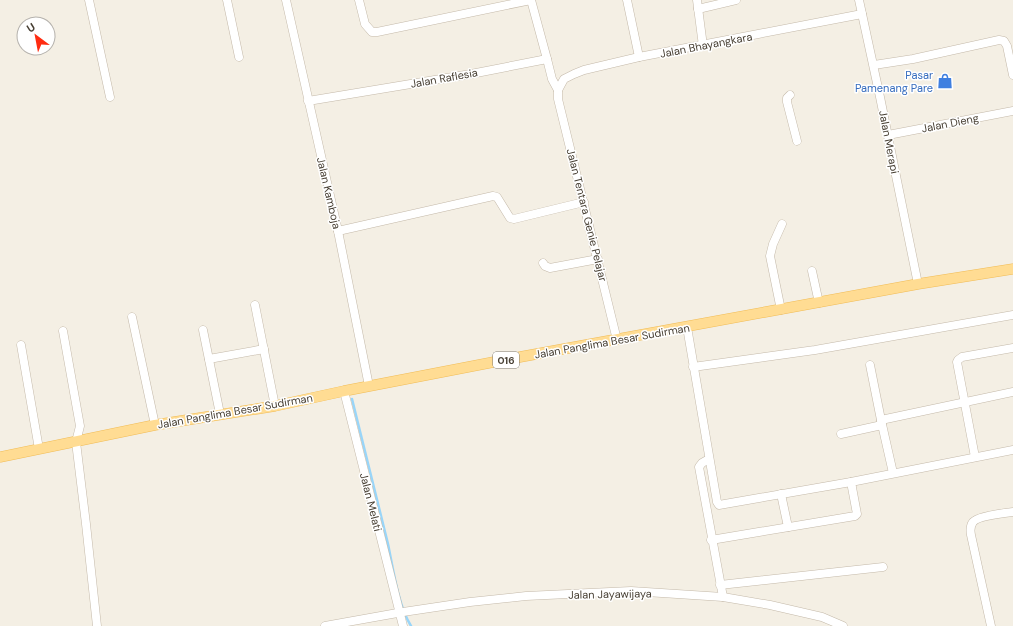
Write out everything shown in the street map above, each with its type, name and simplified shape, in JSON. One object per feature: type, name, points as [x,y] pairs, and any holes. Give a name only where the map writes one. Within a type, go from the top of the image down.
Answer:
[{"type":"main road","name":"Jalan Panglima Besar Sudirman","points":[[0,456],[76,442],[156,424],[275,406],[520,357],[918,284],[1013,269]]},
{"type":"street","points":[[89,0],[110,97]]},
{"type":"street","points":[[227,0],[239,56]]},
{"type":"street","name":"Jalan Kamboja","points":[[286,0],[338,232],[369,386]]},
{"type":"street","points":[[359,0],[365,24],[372,32],[531,0],[552,80],[558,90]]},
{"type":"street","points":[[627,0],[639,58]]},
{"type":"street","points":[[703,46],[697,4],[736,0]]},
{"type":"street","name":"Jalan Merapi","points":[[859,0],[874,65],[918,284]]},
{"type":"street","name":"Jalan Bhayangkara","points":[[558,90],[564,79],[584,70],[862,14]]},
{"type":"street","points":[[874,65],[913,59],[999,40],[1004,41],[1007,46],[1013,74]]},
{"type":"street","name":"Jalan Raflesia","points":[[308,101],[471,74],[547,59]]},
{"type":"street","name":"Jalan Tentara Genie Pelajar","points":[[558,90],[558,99],[617,340]]},
{"type":"street","points":[[790,95],[787,98],[787,102],[797,141]]},
{"type":"street","name":"Jalan Dieng","points":[[888,135],[1013,111]]},
{"type":"street","points":[[338,232],[493,196],[497,197],[510,218],[514,219],[584,202]]},
{"type":"street","points":[[781,310],[770,256],[772,244],[782,224]]},
{"type":"street","points":[[543,263],[545,266],[550,268],[598,259]]},
{"type":"street","points":[[812,271],[819,303]]},
{"type":"street","points":[[255,305],[275,406]]},
{"type":"street","points":[[693,367],[814,350],[1013,315]]},
{"type":"street","points":[[132,317],[156,424]]},
{"type":"street","points":[[687,327],[709,459],[717,502],[720,505],[851,482],[1013,450]]},
{"type":"street","points":[[203,330],[220,414]]},
{"type":"street","points":[[63,331],[80,426],[76,442],[97,626]]},
{"type":"street","points":[[21,345],[39,449]]},
{"type":"street","points":[[975,457],[956,366],[958,360],[962,357],[1013,348]]},
{"type":"street","points":[[209,360],[264,349]]},
{"type":"street","points":[[870,365],[893,473]]},
{"type":"street","name":"Jalan Melati","points":[[344,391],[404,612],[403,626]]},
{"type":"street","points":[[841,434],[882,422],[1013,392]]},
{"type":"street","points":[[80,426],[90,438]]},
{"type":"street","points":[[709,459],[702,462],[699,467],[711,540],[723,597]]},
{"type":"street","points":[[711,540],[855,516],[857,514],[851,482]]},
{"type":"street","points":[[780,494],[788,527]]},
{"type":"street","points":[[991,626],[970,528],[972,523],[977,519],[1013,512]]},
{"type":"street","points":[[720,585],[882,567]]},
{"type":"street","name":"Jalan Jayawijaya","points":[[325,626],[339,625],[404,612],[526,596],[631,591],[723,597],[770,604],[822,617],[843,626]]},
{"type":"waterway","points":[[352,399],[388,544],[399,597],[411,626]]},
{"type":"place","name":"Pasar Pamenang Pare","points":[[945,81]]}]
